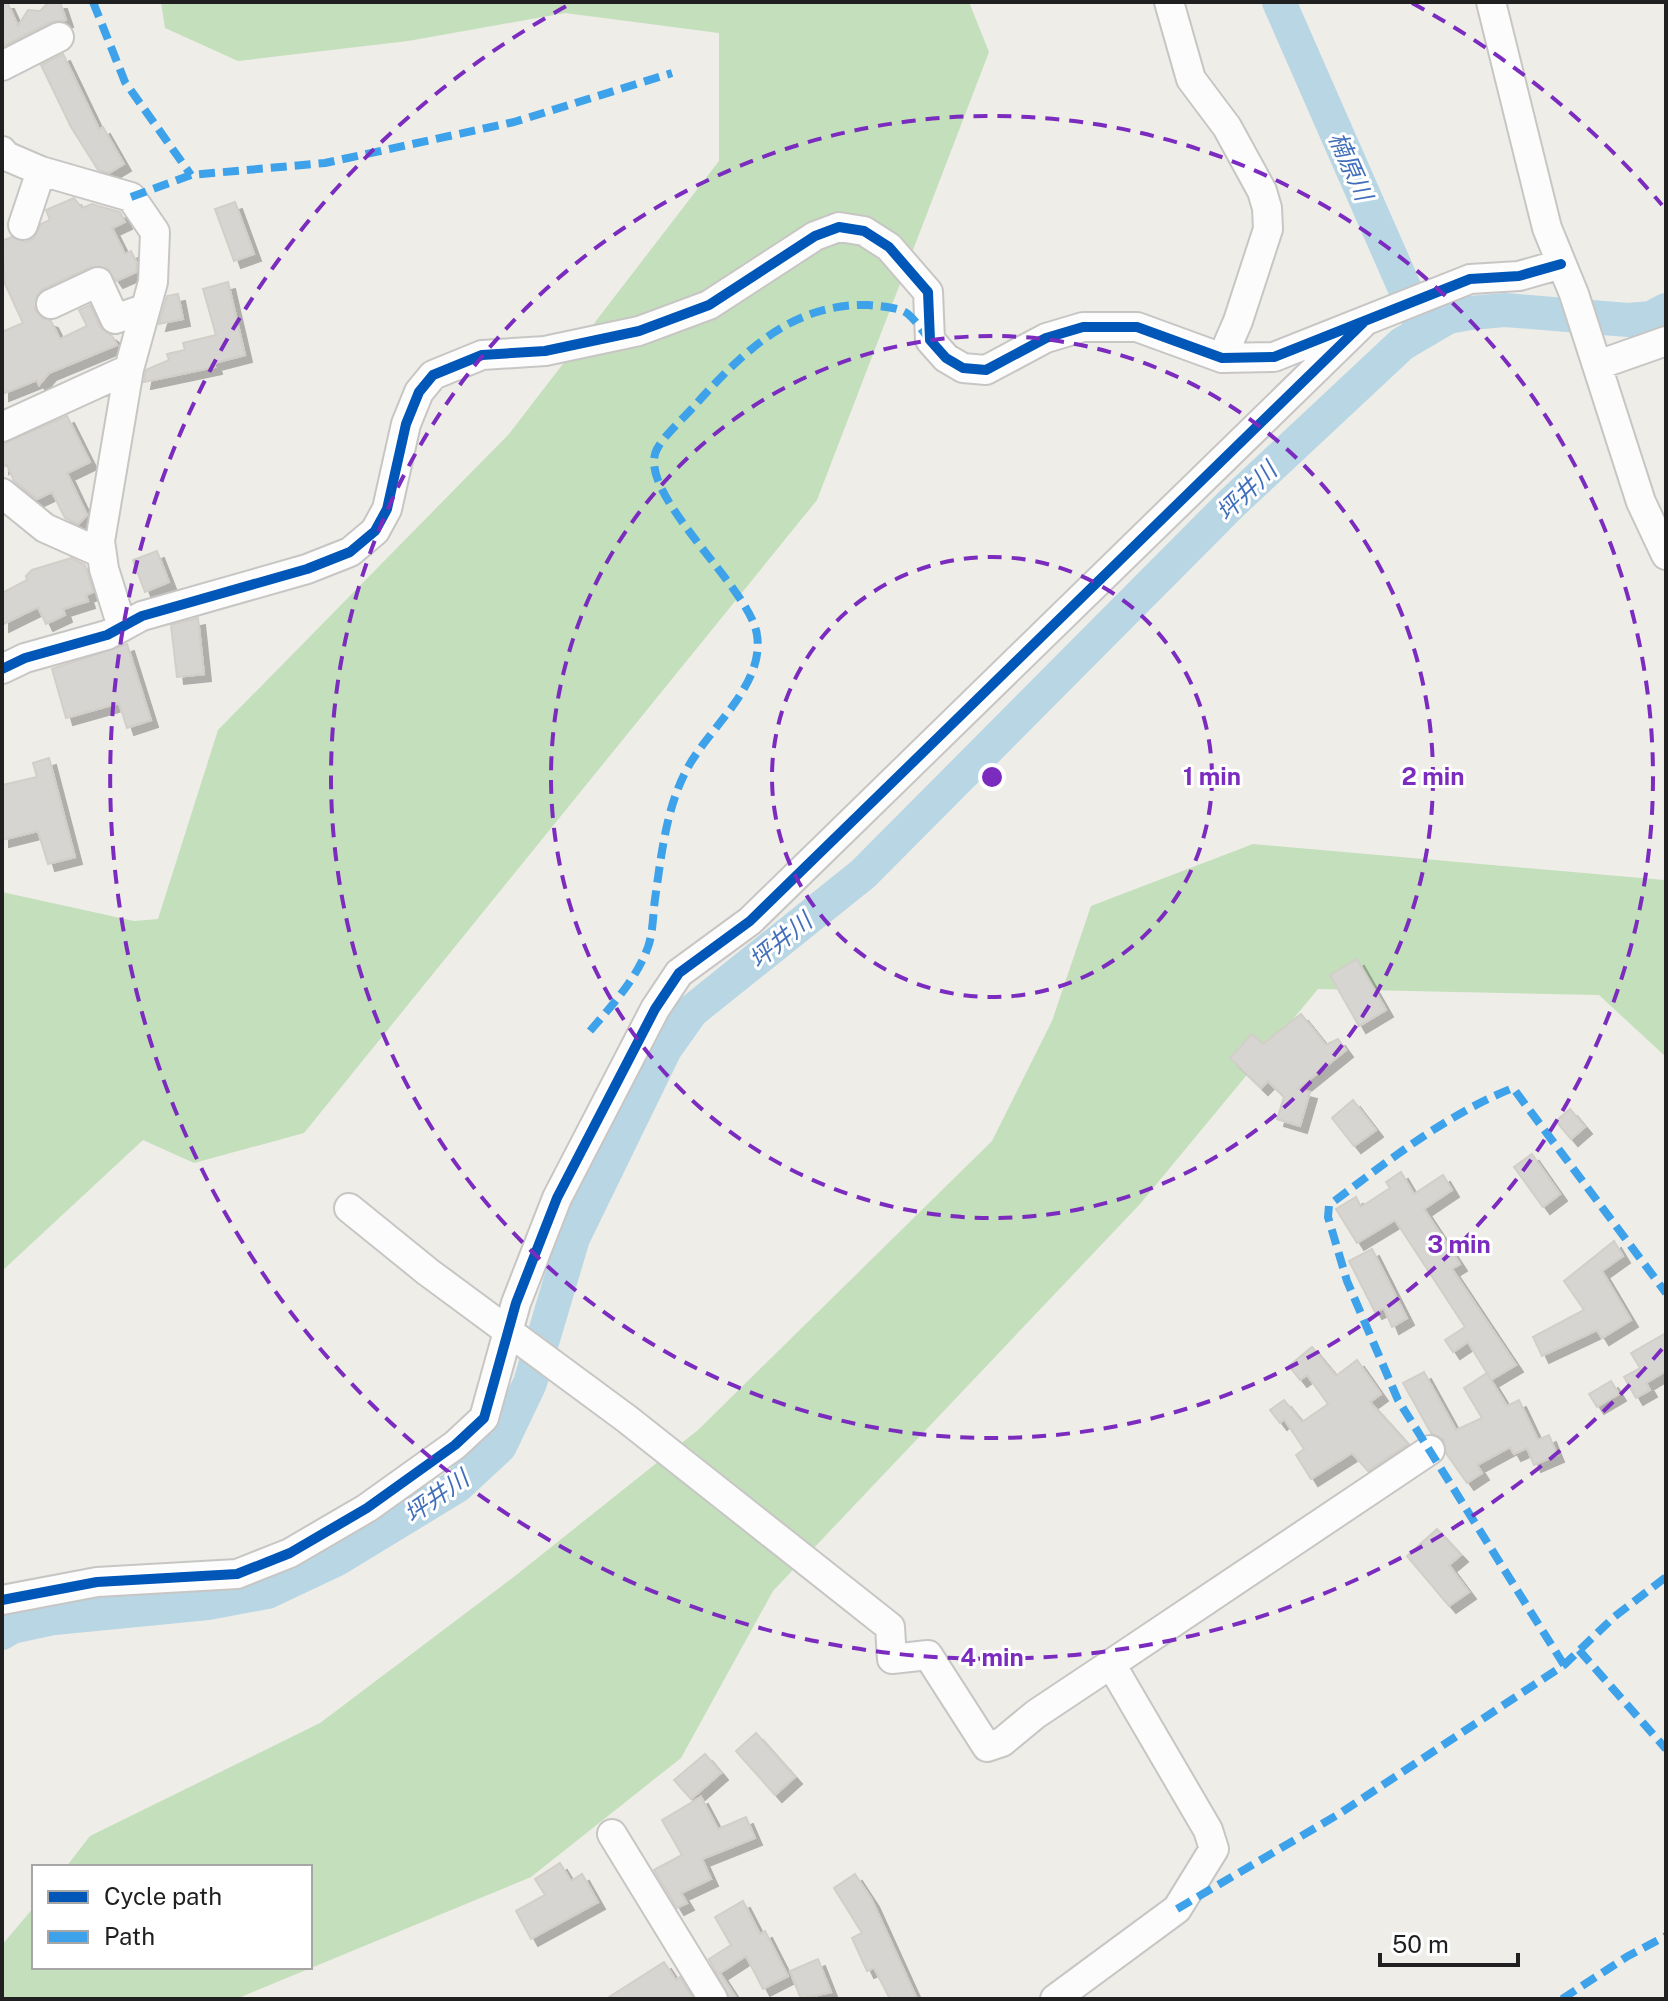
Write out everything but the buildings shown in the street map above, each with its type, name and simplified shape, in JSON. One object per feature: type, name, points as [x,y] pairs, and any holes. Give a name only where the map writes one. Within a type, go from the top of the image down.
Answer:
[{"type":"street","points":[[1169,2],[1191,79],[1227,127],[1262,191],[1269,218],[1243,308],[1222,358]]},
{"type":"street","points":[[1491,2],[1532,175],[1594,353],[1641,502],[1666,555]]},
{"type":"street","points":[[2,66],[59,37]]},
{"type":"street","points":[[3,155],[41,171],[119,191],[139,206],[149,219],[157,243],[153,282],[129,369],[106,491],[101,553],[122,627]]},
{"type":"street","points":[[23,225],[41,171]]},
{"type":"street","points":[[2,669],[25,658],[122,627],[152,613],[307,569],[350,552],[375,531],[387,509],[406,424],[419,392],[433,375],[482,355],[545,351],[639,331],[709,305],[815,236],[839,227],[864,231],[889,247],[928,292],[930,340],[946,358],[963,368],[986,370],[1046,338],[1083,327],[1137,327],[1222,358],[1274,357],[1470,279],[1519,276],[1561,264]]},
{"type":"street","points":[[51,304],[98,282],[115,319],[144,309]]},
{"type":"street","points":[[2,1600],[97,1582],[237,1574],[290,1553],[367,1508],[455,1445],[484,1418],[516,1337],[516,1303],[557,1198],[655,1009],[679,973],[750,921],[1375,318]]},
{"type":"street","points":[[1594,353],[1666,341]]},
{"type":"street","points":[[2,427],[129,369]]},
{"type":"street","points":[[2,493],[45,528],[101,553]]},
{"type":"street","points":[[349,1208],[890,1627],[892,1659],[928,1655],[987,1747],[1002,1742],[1036,1714],[1430,1450]]},
{"type":"street","points":[[1055,1999],[1177,1909],[1214,1849],[1208,1830],[1111,1664]]},
{"type":"street","points":[[612,1834],[713,1999]]},
{"type":"green space","points":[[161,2],[969,2],[989,52],[817,500],[304,1133],[194,1163],[143,1140],[2,1271],[2,892],[134,921],[158,919],[218,730],[509,434],[719,161],[719,33],[565,13],[408,41],[238,61],[165,28]]},
{"type":"green space","points":[[1253,844],[1664,880],[1666,1057],[1599,995],[1318,989],[1140,1204],[773,1591],[681,1758],[531,1877],[312,1968],[312,1865],[68,1865],[90,1836],[320,1723],[515,1576],[698,1430],[992,1141],[1052,1021],[1091,906]]},
{"type":"green space","points":[[32,1909],[32,1969],[309,1969],[236,1999],[2,1999],[2,1945]]},
{"type":"waterway","name":"楠原川","points":[[1279,2],[1423,330]]},
{"type":"waterway","name":"坪井川","points":[[2,1633],[12,1627],[54,1618],[208,1603],[267,1592],[337,1559],[457,1486],[500,1446],[530,1383],[573,1238],[665,1049],[692,1011],[863,874],[1231,504],[1402,344],[1448,317],[1470,313],[1505,310],[1628,320],[1651,318],[1666,310]]},
{"type":"marked path","points":[[93,2],[125,82],[191,175]]},
{"type":"marked path","points":[[131,197],[191,175],[325,163],[514,122],[672,73]]},
{"type":"marked path","points":[[590,1031],[623,992],[643,959],[651,936],[665,834],[679,786],[695,755],[744,689],[757,654],[757,635],[750,615],[662,490],[654,467],[657,449],[670,431],[733,365],[793,321],[841,307],[883,306],[908,314],[928,338]]},
{"type":"marked path","points":[[1564,1665],[1398,1400],[1347,1281],[1328,1217],[1329,1205],[1440,1126],[1513,1088],[1666,1293]]},
{"type":"marked path","points":[[1177,1909],[1339,1814],[1564,1665],[1614,1617],[1666,1577]]},
{"type":"marked path","points":[[1579,1650],[1666,1749]]},
{"type":"marked path","points":[[1562,1999],[1628,1956],[1666,1936]]},
{"type":"cycle path","points":[[2,669],[25,658],[107,635],[142,616],[307,569],[350,552],[375,531],[387,509],[406,424],[419,392],[433,375],[482,355],[545,351],[639,331],[709,305],[815,236],[839,227],[864,231],[889,247],[928,292],[930,340],[946,358],[963,368],[986,370],[1046,338],[1083,327],[1137,327],[1222,358],[1274,357],[1470,279],[1519,276],[1561,264]]},
{"type":"cycle path","points":[[2,1600],[97,1582],[237,1574],[290,1553],[367,1508],[455,1445],[484,1418],[516,1303],[557,1198],[655,1009],[679,973],[750,921],[1363,323]]}]
